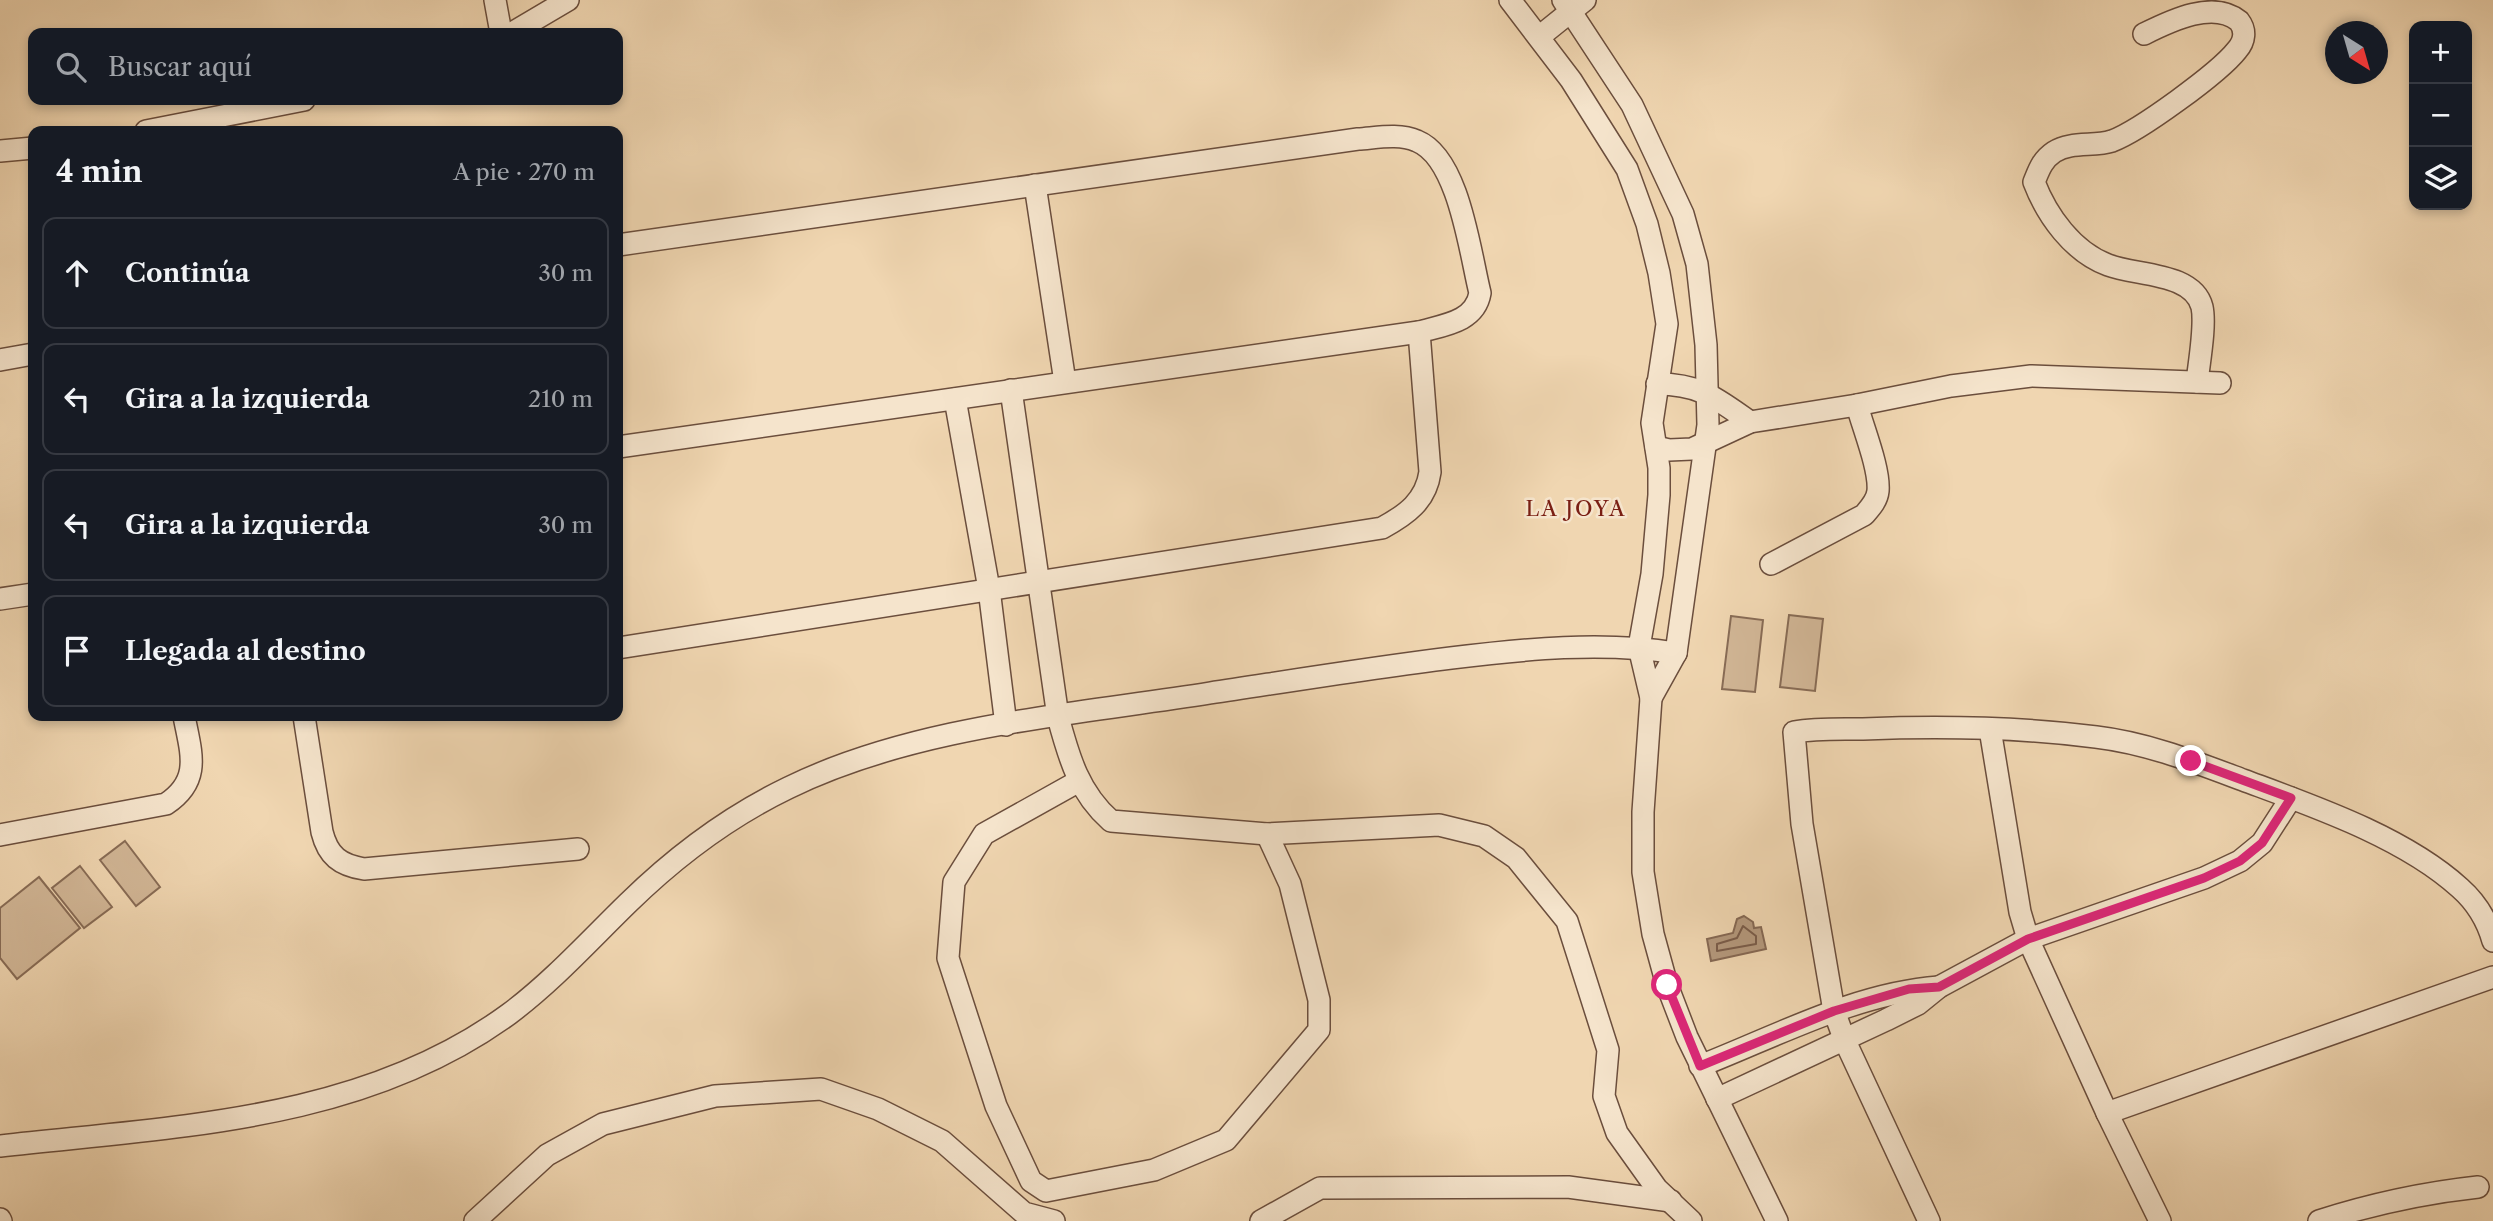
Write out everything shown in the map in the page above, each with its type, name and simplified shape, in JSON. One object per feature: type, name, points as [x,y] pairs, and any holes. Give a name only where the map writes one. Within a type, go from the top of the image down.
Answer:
[{"type":"street","points":[[495,0],[500,28]]},
{"type":"street","points":[[520,28],[568,0]]},
{"type":"street","points":[[1510,0],[1571,80],[1627,169],[1647,224],[1667,324],[1652,423],[1659,495],[1652,574],[1639,647],[1651,698],[1643,812],[1643,872],[1653,934],[1667,985],[1700,1066],[1777,1221]]},
{"type":"street","points":[[1539,37],[1573,4],[1632,105],[1683,214],[1697,264],[1709,393],[1706,445],[1700,466],[1676,653],[1651,698]]},
{"type":"street","points":[[2144,34],[2197,6],[2218,5],[2232,12],[2241,23],[2244,35],[2239,48],[2222,65],[2130,132],[2109,142],[2057,150],[2042,162],[2034,183],[2045,210],[2072,241],[2105,265],[2145,276],[2175,279],[2196,295],[2202,308],[2197,382]]},
{"type":"street","points":[[171,126],[279,105]]},
{"type":"street","points":[[623,244],[1358,139],[1402,137],[1417,140],[1428,147],[1452,180],[1480,293],[1478,304],[1469,315],[1419,332],[623,446]]},
{"type":"street","points":[[0,151],[28,148]]},
{"type":"street","points":[[1035,185],[1065,382]]},
{"type":"street","points":[[623,647],[1382,528],[1401,518],[1427,488],[1430,472],[1419,332]]},
{"type":"street","points":[[0,360],[28,355]]},
{"type":"street","points":[[1656,447],[1680,451],[1706,445],[1750,422],[1857,405],[1951,386],[2031,376],[2220,383]]},
{"type":"street","points":[[1657,384],[1681,384],[1709,393],[1750,422]]},
{"type":"street","points":[[1011,390],[1058,717],[1071,767],[1093,805],[1111,821],[1267,834],[1439,825],[1484,836],[1516,858],[1567,921],[1608,1050],[1604,1096],[1617,1133],[1657,1189],[1691,1221]]},
{"type":"street","points":[[956,399],[989,589],[1006,725]]},
{"type":"street","points":[[1771,564],[1864,515],[1873,504],[1878,493],[1877,478],[1857,405]]},
{"type":"street","points":[[0,599],[28,595]]},
{"type":"street","points":[[0,1146],[239,1118],[323,1102],[388,1080],[464,1044],[513,1011],[685,851],[729,821],[789,787],[852,762],[926,741],[1006,725],[1379,667],[1521,650],[1639,647],[1676,653]]},
{"type":"street","points":[[0,835],[166,804],[188,784],[191,769],[185,721]]},
{"type":"street","points":[[305,721],[324,840],[334,858],[346,866],[364,869],[578,849]]},
{"type":"street","points":[[1930,1221],[1845,1041],[1834,1011],[1802,824],[1793,733],[1895,728],[1990,729],[2096,737],[2143,746],[2291,798],[2394,845],[2460,887],[2482,911],[2493,941]]},
{"type":"street","points":[[1990,729],[2020,912],[2028,939],[2106,1113],[2160,1221]]},
{"type":"street","points":[[1079,781],[984,834],[954,882],[948,958],[996,1106],[1031,1181],[1046,1191],[1154,1170],[1226,1140],[1319,1030],[1319,1000],[1290,884],[1267,834]]},
{"type":"street","points":[[1717,1099],[1845,1041],[1918,1004],[1939,987],[2028,939],[2204,878],[2240,861],[2273,830],[2291,798]]},
{"type":"street","points":[[2106,1113],[2493,977]]},
{"type":"street","points":[[1700,1066],[1834,1011],[1909,989],[1939,987]]},
{"type":"street","points":[[1780,1034],[1793,1065]]},
{"type":"street","points":[[475,1221],[547,1155],[603,1124],[715,1096],[821,1089],[878,1109],[942,1141],[1024,1213],[1054,1221]]},
{"type":"street","points":[[1261,1221],[1320,1188],[1568,1187],[1671,1201]]},
{"type":"street","points":[[2319,1221],[2373,1204],[2478,1187]]},
{"type":"shaded area","points":[[1789,615],[1823,619],[1815,691],[1780,687]]},
{"type":"shaded area","points":[[1731,616],[1763,620],[1755,692],[1722,689]]},
{"type":"shaded area","points":[[125,841],[160,887],[136,906],[100,860]]},
{"type":"shaded area","points":[[80,866],[112,907],[84,928],[52,888]]},
{"type":"shaded area","points":[[39,877],[80,928],[17,979],[0,958],[0,908]]},
{"type":"water","points":[[1744,916],[1753,922],[1754,928],[1761,927],[1766,949],[1711,961],[1707,939],[1733,933],[1737,919]]},
{"type":"district","name":"LA JOYA","points":[[1576,509]]},
{"type":"route","points":[[1667,985],[1700,1066],[1834,1011],[1909,989],[1939,987],[2028,939],[2204,878],[2240,861],[2262,843],[2273,830],[2291,798],[2191,761]]}]
